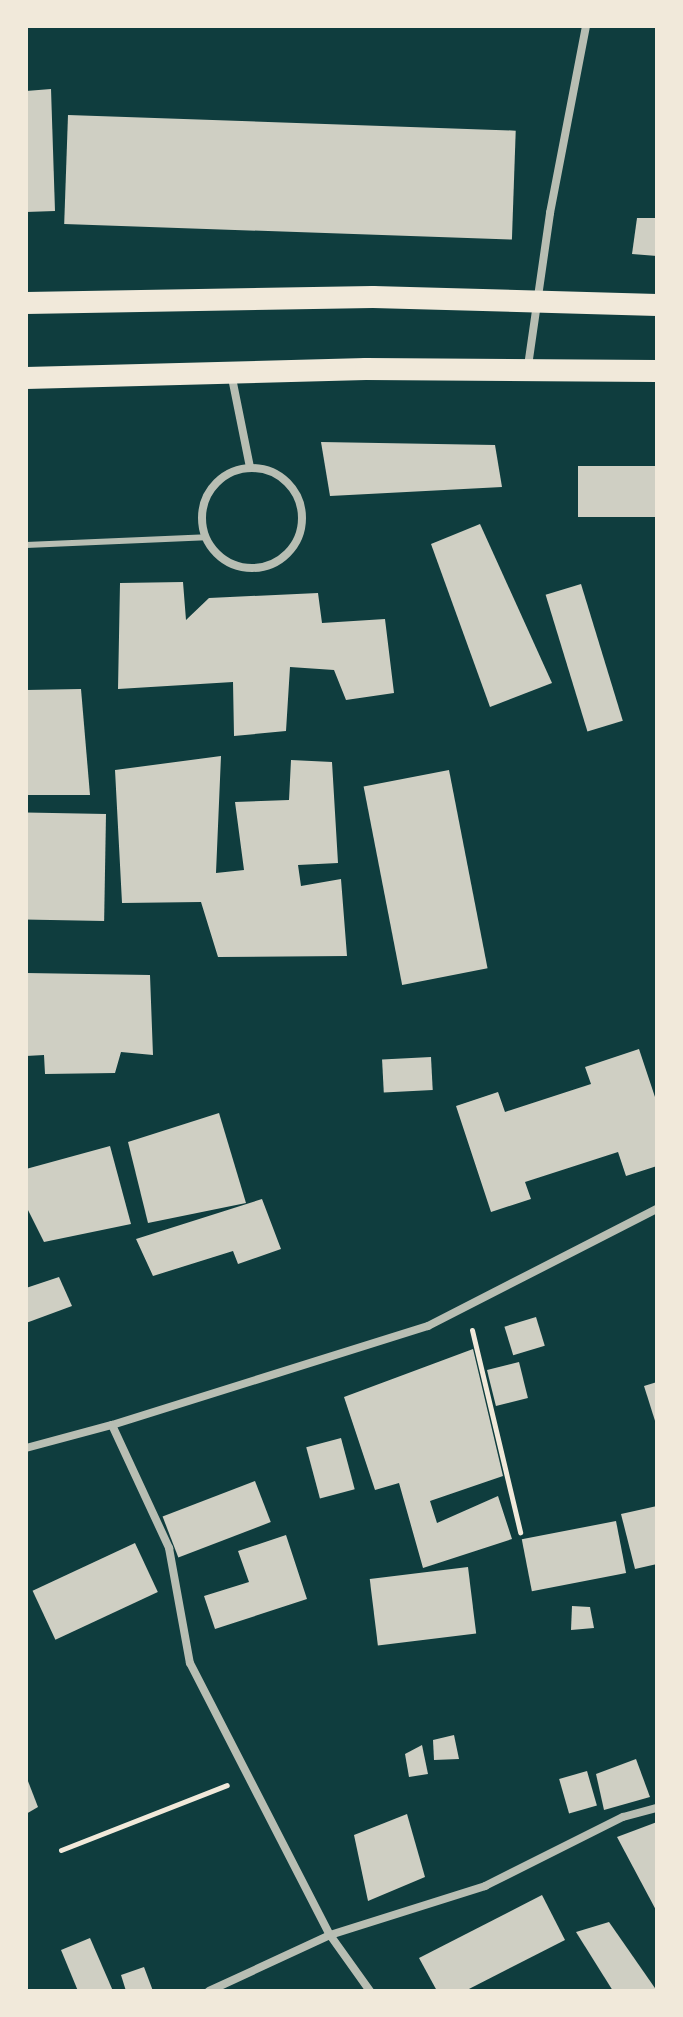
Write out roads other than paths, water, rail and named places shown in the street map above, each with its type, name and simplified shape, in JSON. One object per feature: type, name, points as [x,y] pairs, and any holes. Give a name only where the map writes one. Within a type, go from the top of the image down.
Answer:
[{"type":"highway","points":[[26,303],[539,299],[657,305]]},
{"type":"highway","points":[[26,378],[528,367],[657,371]]},
{"type":"street","points":[[528,367],[550,213],[586,26]]},
{"type":"street","points":[[231,372],[250,467]]},
{"type":"street","points":[[250,467],[271,471],[300,500],[298,539],[271,565],[251,568],[224,558],[206,537],[205,499],[216,483],[250,467]]},
{"type":"street","points":[[26,1448],[112,1425],[428,1326],[657,1209]]},
{"type":"street","points":[[112,1425],[169,1548],[190,1663],[330,1935],[370,1991]]},
{"type":"street","points":[[209,1991],[330,1935],[485,1886],[623,1817],[657,1808]]},
{"type":"lane","points":[[26,545],[206,537]]}]
